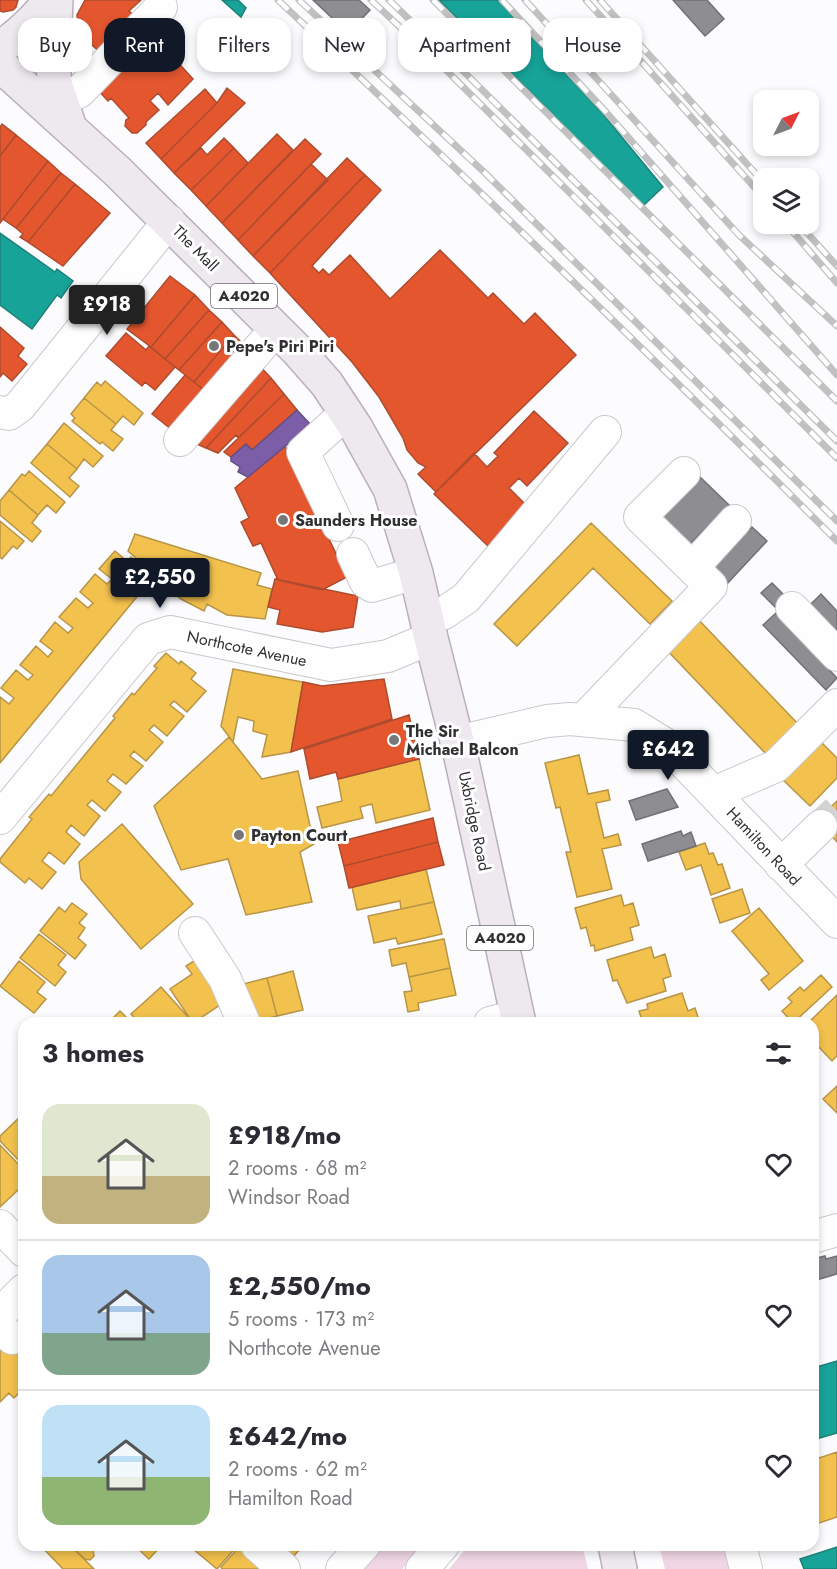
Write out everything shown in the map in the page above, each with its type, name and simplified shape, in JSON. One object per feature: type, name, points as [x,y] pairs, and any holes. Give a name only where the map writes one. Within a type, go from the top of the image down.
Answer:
[{"type":"main road","points":[[0,48],[23,32],[50,0]]},
{"type":"main road","points":[[56,0],[53,66],[55,83],[65,113]]},
{"type":"main road","name":"The Mall","points":[[0,65],[65,113],[276,328],[327,384],[390,489],[416,573],[429,629]]},
{"type":"main road","name":"Uxbridge Road","points":[[429,629],[457,742],[508,1017]]},
{"type":"main road","points":[[616,1551],[620,1569]]},
{"type":"street","points":[[65,113],[79,92],[160,7]]},
{"type":"street","points":[[0,412],[9,414],[20,406],[169,221]]},
{"type":"street","points":[[180,440],[276,328]]},
{"type":"street","points":[[338,525],[303,452],[346,413]]},
{"type":"street","name":"Northcote Avenue","points":[[0,819],[148,639],[170,632],[331,666],[388,656],[429,629],[444,613],[466,598],[605,432]]},
{"type":"street","points":[[584,719],[711,586],[640,517],[684,473]]},
{"type":"street","points":[[693,567],[735,521]]},
{"type":"street","points":[[353,554],[366,582],[372,586],[416,573]]},
{"type":"street","points":[[792,608],[837,655]]},
{"type":"street","points":[[714,793],[776,766],[837,705]]},
{"type":"street","name":"Hamilton Road","points":[[457,742],[547,721],[584,719],[634,725],[668,746],[837,922]]},
{"type":"street","points":[[781,865],[821,826]]},
{"type":"street","points":[[195,933],[225,979],[241,1017]]},
{"type":"street","points":[[0,1226],[18,1245]]},
{"type":"street","points":[[819,1236],[837,1230]]},
{"type":"street","points":[[4,1326],[18,1301]]},
{"type":"street","points":[[264,1551],[284,1569]]},
{"type":"street","points":[[342,1569],[358,1551]]},
{"type":"street","points":[[422,1569],[438,1551]]},
{"type":"street","points":[[742,1551],[746,1569]]},
{"type":"shaded area","points":[[367,1551],[418,1551],[402,1569],[351,1569]]},
{"type":"shaded area","points":[[464,1551],[584,1551],[588,1569],[449,1569]]},
{"type":"shaded area","points":[[660,1551],[731,1551],[736,1569],[665,1569]]},
{"type":"building: Homes","points":[[105,381],[143,413],[134,425],[123,416],[116,424],[84,398],[97,382],[101,386]]},
{"type":"building: Homes","points":[[84,398],[116,424],[111,430],[123,439],[113,451],[102,442],[100,444],[72,421],[75,418],[71,414]]},
{"type":"building: Homes","points":[[64,423],[103,456],[93,467],[84,459],[77,469],[47,444]]},
{"type":"building: Homes","points":[[47,444],[77,469],[69,478],[79,486],[70,497],[31,463]]},
{"type":"building: Homes","points":[[29,471],[65,502],[56,513],[47,505],[38,515],[9,490],[22,474],[25,476]]},
{"type":"building: Homes","points":[[9,490],[38,515],[32,523],[41,531],[32,542],[0,515],[0,501]]},
{"type":"building: Homes","points":[[0,521],[24,541],[17,549],[13,546],[2,559],[0,557]]},
{"type":"building: Homes","points":[[591,523],[672,601],[650,624],[593,568],[517,646],[494,624]]},
{"type":"building: Homes","points":[[135,534],[261,573],[257,585],[272,589],[265,619],[227,615],[207,604],[204,611],[181,599],[172,592],[175,583],[159,578],[128,551]]},
{"type":"building: Homes","points":[[115,551],[127,561],[131,557],[154,576],[0,763],[0,697],[9,704],[14,698],[1,688],[16,670],[28,680],[33,675],[20,665],[36,646],[48,657],[53,651],[40,641],[55,622],[68,633],[73,628],[59,617],[76,598],[88,608],[93,603],[80,592],[95,574],[107,584],[112,579],[99,569]]},
{"type":"building: Homes","points":[[695,616],[799,725],[767,755],[663,646]]},
{"type":"building: Homes","points":[[166,653],[179,664],[181,661],[196,673],[191,679],[206,691],[187,712],[174,701],[170,705],[184,716],[167,736],[154,725],[149,730],[163,742],[146,761],[134,751],[130,756],[143,766],[126,784],[113,774],[107,781],[121,792],[105,811],[92,800],[87,805],[100,816],[84,836],[71,825],[66,832],[80,844],[64,864],[49,852],[42,861],[56,872],[42,889],[29,878],[25,883],[0,862],[0,859],[32,819],[29,817],[49,794],[51,796],[115,718],[113,716],[132,693],[134,695],[157,668],[154,666]]},
{"type":"building: Homes","points":[[233,669],[303,682],[291,752],[262,757],[267,735],[253,731],[254,721],[238,717],[233,742],[221,726]]},
{"type":"building: Homes","name":"Payton Court","points":[[229,737],[262,779],[298,771],[314,844],[300,852],[312,902],[246,915],[228,859],[181,870],[154,806]]},
{"type":"building: Homes","points":[[817,738],[837,758],[837,778],[810,806],[779,776]]},
{"type":"building: Homes","points":[[579,755],[588,794],[608,790],[610,800],[596,803],[604,838],[618,834],[621,845],[602,849],[612,889],[577,897],[566,852],[571,852],[560,807],[556,808],[545,763]]},
{"type":"building: Homes","points":[[419,759],[430,810],[376,823],[372,804],[360,807],[363,818],[322,828],[317,807],[342,801],[338,779]]},
{"type":"building: Homes","points":[[837,801],[837,842],[817,820]]},
{"type":"building: Homes","points":[[122,824],[193,904],[141,949],[81,879],[79,862]]},
{"type":"building: Homes","points":[[705,843],[709,854],[713,853],[718,865],[722,864],[730,888],[711,895],[701,865],[686,870],[679,852]]},
{"type":"building: Homes","points":[[426,869],[434,902],[401,909],[400,901],[357,910],[352,887]]},
{"type":"building: Homes","points":[[742,889],[750,913],[720,923],[712,899]]},
{"type":"building: Homes","points":[[621,895],[624,906],[633,903],[639,925],[630,928],[633,940],[595,951],[594,945],[591,946],[586,927],[581,929],[575,908]]},
{"type":"building: Homes","points":[[434,902],[442,934],[398,944],[396,938],[374,943],[368,916]]},
{"type":"building: Homes","points":[[72,903],[87,914],[79,923],[85,928],[78,938],[86,945],[75,959],[40,931],[59,907],[65,912]]},
{"type":"building: Homes","points":[[759,908],[803,961],[769,990],[761,980],[769,974],[732,931]]},
{"type":"building: Homes","points":[[39,934],[66,955],[58,965],[66,972],[55,986],[20,958]]},
{"type":"building: Homes","points":[[444,939],[450,968],[409,977],[406,963],[392,966],[389,950]]},
{"type":"building: Homes","points":[[651,947],[654,958],[665,954],[671,976],[663,979],[666,991],[627,1003],[617,980],[613,981],[607,960]]},
{"type":"building: Homes","points":[[197,959],[226,1001],[202,1017],[189,1017],[170,989],[192,974],[186,966]]},
{"type":"building: Homes","points":[[19,961],[45,982],[37,992],[46,999],[34,1013],[0,986]]},
{"type":"building: Homes","points":[[450,968],[456,995],[418,1003],[419,1010],[408,1012],[404,992],[412,991],[409,977]]},
{"type":"building: Homes","points":[[293,971],[303,1010],[277,1016],[267,978]]},
{"type":"building: Homes","points":[[821,975],[832,987],[800,1017],[788,1017],[782,1011],[792,1002],[788,998],[800,987],[804,991]]},
{"type":"building: Homes","points":[[267,978],[277,1016],[251,1017],[243,984]]},
{"type":"building: Homes","points":[[161,987],[188,1017],[134,1017],[131,1014]]},
{"type":"building: Homes","points":[[682,993],[688,1011],[695,1008],[698,1017],[641,1017],[639,1011],[648,1009],[647,1004]]},
{"type":"building: Homes","points":[[837,995],[837,1056],[832,1061],[819,1047],[819,1017],[814,1017]]},
{"type":"building: Homes","points":[[120,1011],[126,1017],[114,1017]]},
{"type":"building: Homes","points":[[837,1086],[837,1113],[823,1099]]},
{"type":"building: Homes","points":[[18,1119],[18,1160],[0,1141],[0,1136]]},
{"type":"building: Homes","points":[[0,1145],[18,1164],[18,1190],[0,1207]]},
{"type":"building: Homes","points":[[18,1336],[18,1394],[14,1398],[9,1393],[0,1402],[0,1351]]},
{"type":"building: Homes","points":[[837,1452],[837,1517],[819,1523],[819,1458]]},
{"type":"building: Homes","points":[[46,1551],[76,1551],[94,1569],[63,1569]]},
{"type":"building: Homes","points":[[76,1551],[93,1551],[94,1556],[90,1560],[85,1559]]},
{"type":"building: Homes","points":[[140,1551],[156,1551],[149,1559]]},
{"type":"building: Homes","points":[[196,1551],[233,1551],[217,1569]]},
{"type":"building: Homes","points":[[236,1551],[248,1551],[268,1569],[222,1569],[221,1567]]},
{"type":"building: Homes","points":[[278,1551],[298,1551],[289,1561]]},
{"type":"building: Shops","points":[[0,0],[18,0],[13,10],[3,12],[0,11]]},
{"type":"building: Shops","points":[[85,0],[141,0],[129,11],[137,18],[104,18],[103,55],[92,45],[92,18],[77,18]]},
{"type":"building: Shops","points":[[185,70],[193,79],[168,105],[158,93],[150,101],[159,110],[137,133],[132,133],[125,126],[129,118],[111,98],[108,101],[96,88],[113,72]]},
{"type":"building: Shops","points":[[227,88],[245,103],[174,173],[161,159],[217,103]]},
{"type":"building: Shops","points":[[205,89],[217,103],[161,159],[146,143]]},
{"type":"building: Shops","points":[[2,124],[16,135],[0,156],[0,127]]},
{"type":"building: Shops","points":[[277,134],[293,150],[222,223],[206,206]]},
{"type":"building: Shops","points":[[16,135],[48,161],[0,223],[0,156]]},
{"type":"building: Shops","points":[[224,138],[234,148],[191,190],[174,173],[201,148],[207,155]]},
{"type":"building: Shops","points":[[305,139],[321,154],[238,240],[222,223]]},
{"type":"building: Shops","points":[[234,148],[248,163],[206,206],[191,190]]},
{"type":"building: Shops","points":[[347,158],[365,175],[270,273],[253,256]]},
{"type":"building: Shops","points":[[48,161],[61,173],[16,228],[3,219]]},
{"type":"building: Shops","points":[[311,164],[328,180],[253,256],[238,240]]},
{"type":"building: Shops","points":[[61,173],[75,184],[28,242],[20,237],[23,234],[16,228]]},
{"type":"building: Shops","points":[[365,175],[381,190],[312,266],[319,273],[323,269],[329,275],[350,255],[390,299],[440,250],[488,298],[493,293],[524,324],[535,313],[576,355],[436,492],[418,474],[426,467],[418,463],[407,450],[403,438],[379,397],[352,362],[270,273]]},
{"type":"building: Shops","points":[[75,184],[110,213],[63,266],[28,242]]},
{"type":"building: Shops","points":[[170,276],[195,295],[151,347],[127,329]]},
{"type":"building: Shops","points":[[195,295],[209,310],[165,359],[151,347]]},
{"type":"building: Shops","points":[[209,310],[222,322],[179,370],[165,359]]},
{"type":"building: Shops","points":[[222,322],[234,335],[194,382],[179,370]]},
{"type":"building: Shops","points":[[0,327],[24,348],[18,356],[27,364],[12,381],[3,373],[0,377]]},
{"type":"building: Shops","points":[[126,333],[146,350],[149,346],[175,367],[155,390],[145,382],[142,386],[106,356]]},
{"type":"building: Shops","points":[[234,335],[247,348],[209,394],[194,382]]},
{"type":"building: Shops","points":[[256,362],[271,378],[206,448],[190,441]]},
{"type":"building: Shops","points":[[185,375],[209,394],[176,433],[152,414]]},
{"type":"building: Shops","points":[[271,378],[284,394],[238,438],[236,435],[218,453],[206,448]]},
{"type":"building: Shops","points":[[284,394],[297,410],[252,450],[246,444],[231,457],[224,452]]},
{"type":"building: Shops","points":[[534,411],[568,443],[527,486],[519,478],[509,488],[527,506],[488,546],[434,494],[474,453],[487,467],[498,456],[494,453]]},
{"type":"building: Shops","name":"Saunders House","points":[[285,446],[347,577],[322,590],[278,580],[261,543],[253,546],[241,522],[249,518],[235,488]]},
{"type":"building: Shops","points":[[275,579],[358,596],[353,627],[322,632],[277,624],[280,610],[268,607]]},
{"type":"building: Shops","points":[[384,679],[392,719],[291,752],[303,682],[322,686]]},
{"type":"building: Shops","points":[[409,715],[419,759],[338,779],[336,772],[310,779],[304,749]]},
{"type":"building: Shops","points":[[433,818],[438,842],[344,866],[338,842]]},
{"type":"building: Shops","points":[[438,842],[444,865],[349,888],[344,866]]},
{"type":"building: Offices","points":[[297,410],[311,425],[248,477],[238,472],[240,467],[231,461],[231,457],[246,444],[252,450]]},
{"type":"building: Public","points":[[222,0],[238,0],[246,8],[241,17]]},
{"type":"building: Public","points":[[439,0],[498,0],[515,18],[457,18]]},
{"type":"building: Public","points":[[531,36],[543,49],[543,72],[564,72],[602,113],[663,187],[643,206],[510,72],[531,72]]},
{"type":"building: Public","points":[[0,233],[55,272],[57,269],[73,281],[61,298],[57,295],[32,329],[0,305]]},
{"type":"building: Public","points":[[837,1361],[837,1433],[819,1438],[819,1366]]},
{"type":"building: Public","points":[[837,1547],[837,1569],[804,1569],[800,1559]]},
{"type":"building: Industry","points":[[313,0],[359,0],[370,10],[362,18],[332,18]]},
{"type":"building: Industry","points":[[673,0],[707,0],[724,19],[705,36]]},
{"type":"building: Industry","points":[[699,476],[729,505],[687,547],[657,519]]},
{"type":"building: Industry","points":[[752,527],[767,541],[726,585],[711,571]]},
{"type":"building: Industry","points":[[772,583],[786,597],[775,607],[761,593]]},
{"type":"building: Industry","points":[[821,594],[837,611],[837,637],[808,607]]},
{"type":"building: Industry","points":[[776,613],[837,678],[826,690],[763,625]]},
{"type":"building: Industry","points":[[667,789],[678,807],[636,820],[629,801]]},
{"type":"building: Industry","points":[[681,831],[683,836],[691,832],[696,846],[648,861],[642,844]]},
{"type":"building: Industry","points":[[825,1256],[826,1259],[837,1256],[837,1274],[819,1279],[819,1258]]},
{"type":"tunnel","points":[[821,826],[837,811]]},
{"type":"railway","points":[[278,0],[560,269],[837,541]]},
{"type":"railway","points":[[299,0],[484,172],[837,521]]},
{"type":"railway","points":[[371,0],[448,72],[837,458]]},
{"type":"railway","points":[[389,0],[837,441]]},
{"type":"railway","points":[[433,0],[837,401]]},
{"type":"railway","points":[[502,0],[606,112],[837,375]]},
{"type":"railway","points":[[525,0],[739,235],[837,326]]},
{"type":"railway","points":[[586,0],[753,186]]},
{"type":"railway","points":[[600,0],[753,171]]},
{"type":"railway","points":[[795,234],[837,283]]},
{"type":"railway","points":[[808,234],[837,266]]},
{"type":"place","name":"Pepe's Piri Piri","points":[[214,346]]},
{"type":"place","name":"Saunders House","points":[[283,520]]},
{"type":"place","name":"The Sir Michael Balcon","points":[[394,740]]},
{"type":"place","name":"Payton Court","points":[[239,835]]}]
